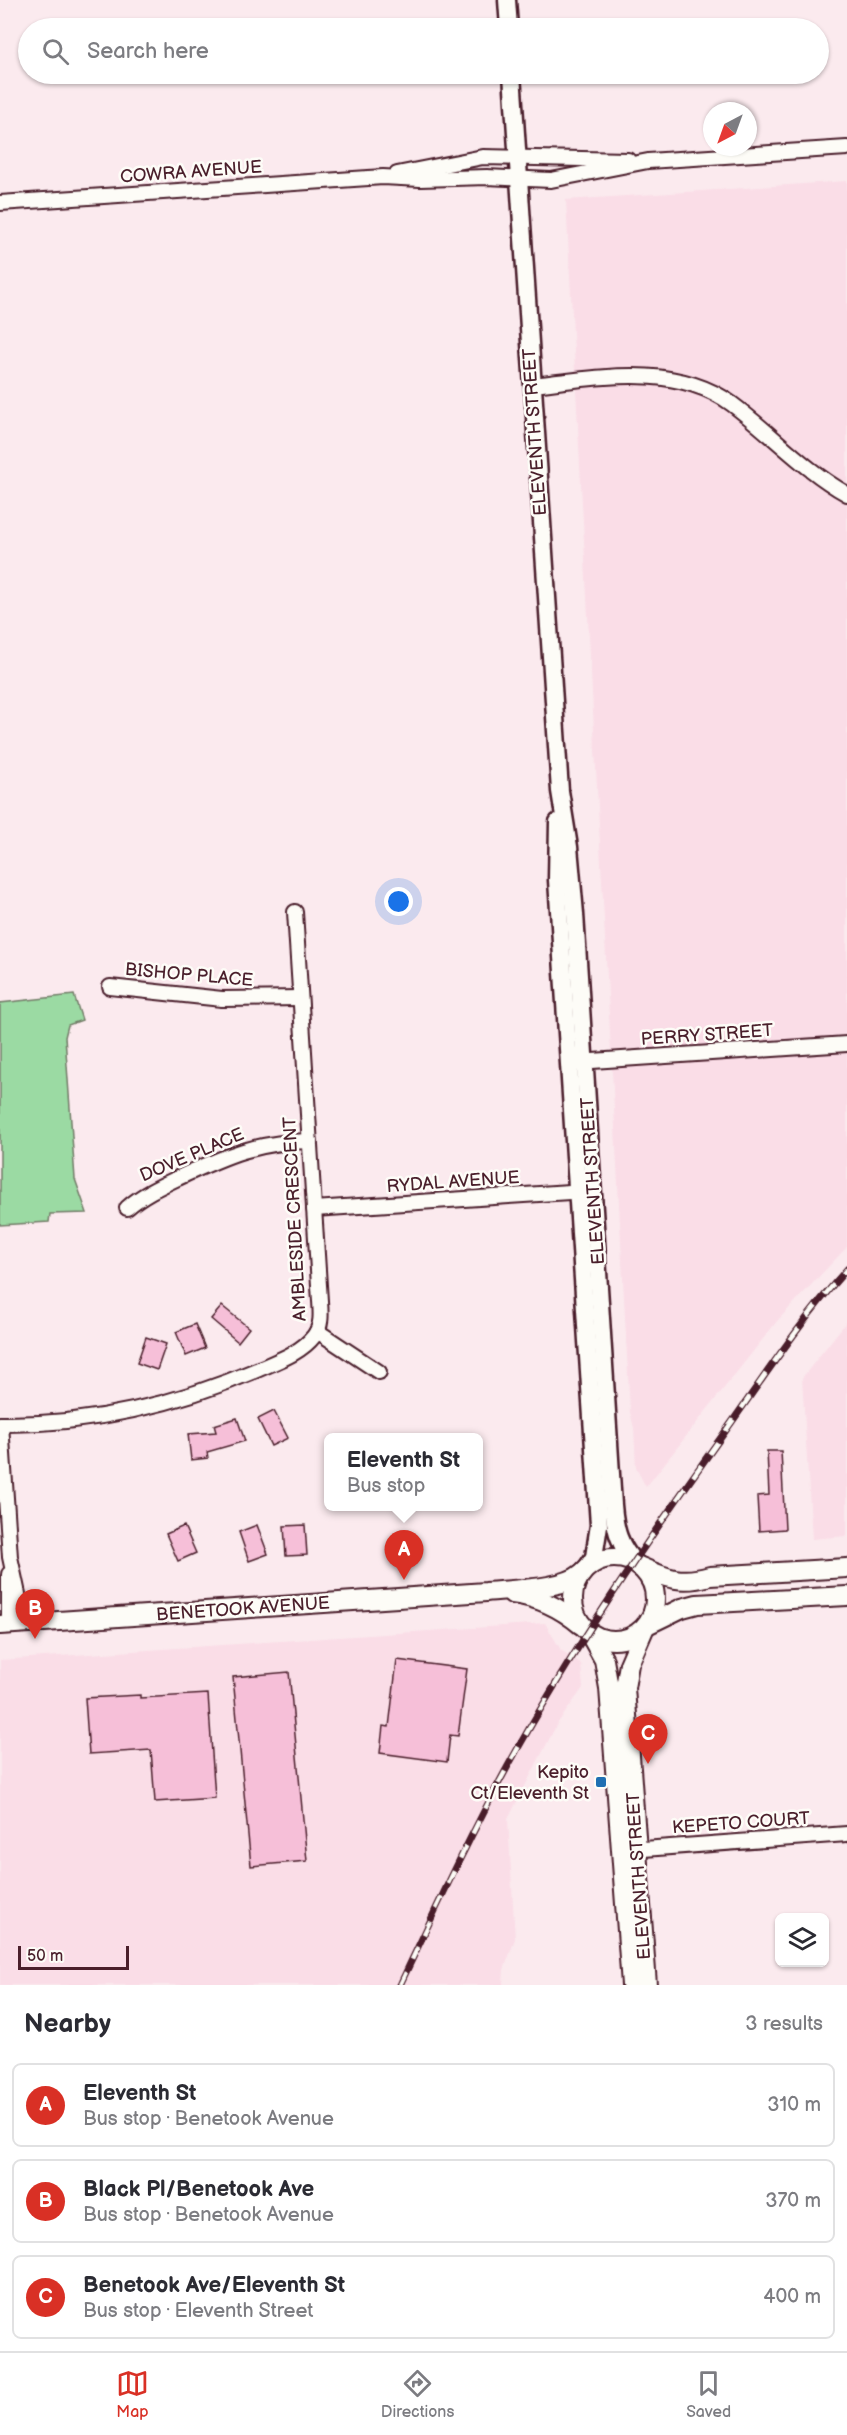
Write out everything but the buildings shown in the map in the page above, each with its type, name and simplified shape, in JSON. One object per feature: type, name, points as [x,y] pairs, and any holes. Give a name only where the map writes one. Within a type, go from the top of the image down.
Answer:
[{"type":"main road","points":[[847,1568],[710,1576],[687,1581],[669,1579],[622,1559],[611,1558],[600,1560],[584,1571],[574,1591],[573,1604],[576,1616],[586,1629],[600,1638],[614,1641],[628,1639],[646,1626],[682,1608],[697,1604],[738,1600],[847,1596]]},
{"type":"main road","points":[[638,1566],[650,1579],[655,1594],[654,1611],[646,1626]]},
{"type":"main road","name":"BENETOOK AVENUE","points":[[10,1624],[486,1592],[556,1584],[572,1580],[584,1571]]},
{"type":"main road","name":"BENETOOK AVENUE","points":[[486,1592],[519,1595],[544,1602],[567,1614],[586,1629]]},
{"type":"main road","name":"ELEVENTH STREET","points":[[631,1985],[625,1688],[629,1664],[646,1626]]},
{"type":"main road","name":"ELEVENTH STREET","points":[[586,1629],[602,1654],[608,1678],[647,1985]]},
{"type":"street","points":[[507,0],[508,18]]},
{"type":"street","name":"ELEVENTH STREET","points":[[513,84],[560,791],[556,880],[577,1062],[615,1527],[623,1548],[638,1566]]},
{"type":"street","name":"COWRA AVENUE","points":[[383,177],[483,157],[648,161],[847,148]]},
{"type":"street","name":"COWRA AVENUE","points":[[0,203],[383,177],[420,179],[487,177],[551,180],[648,161]]},
{"type":"street","points":[[532,386],[643,376],[684,381],[730,402],[811,470],[847,494]]},
{"type":"street","name":"AMBLESIDE CRESCENT","points":[[1,1424],[84,1419],[131,1411],[179,1398],[215,1387],[278,1360],[300,1348],[317,1331],[321,1315],[296,912]]},
{"type":"street","name":"BISHOP PLACE","points":[[110,987],[222,999],[300,998]]},
{"type":"street","name":"PERRY STREET","points":[[577,1062],[847,1044]]},
{"type":"street","name":"DOVE PLACE","points":[[127,1208],[150,1192],[228,1155],[268,1144],[310,1141]]},
{"type":"street","name":"ELEVENTH STREET","points":[[584,1571],[594,1557],[599,1532],[586,1191]]},
{"type":"street","name":"RYDAL AVENUE","points":[[314,1209],[586,1191]]},
{"type":"street","points":[[317,1331],[379,1372]]},
{"type":"street","points":[[1,1424],[10,1557],[8,1595],[10,1624]]},
{"type":"street","name":"KEPETO COURT","points":[[630,1850],[847,1834]]},
{"type":"shaded area","points":[[847,181],[847,1247],[778,1320],[646,1487],[636,1468],[634,1428],[630,1412],[566,200]]},
{"type":"shaded area","points":[[847,1321],[847,1536],[812,1539],[802,1378]]},
{"type":"shaded area","points":[[545,1623],[561,1650],[581,1664],[583,1688],[557,1724],[508,1819],[515,1939],[504,1970],[503,1985],[0,1985],[0,1660]]},
{"type":"green space","points":[[74,995],[82,1020],[68,1025],[65,1037],[75,1179],[87,1213],[50,1214],[49,1222],[0,1225],[0,1003]]},
{"type":"railway","points":[[400,1985],[452,1874],[532,1723],[558,1680],[611,1597],[767,1372],[798,1329],[847,1269]]},
{"type":"place","name":"Eleventh St","points":[[404,1580]]},
{"type":"place","name":"Black Pl/Benetook Ave","points":[[35,1639]]},
{"type":"place","name":"Benetook Ave/Eleventh St","points":[[648,1764]]},
{"type":"place","name":"Kepito Ct/Eleventh St","points":[[601,1782]]}]
